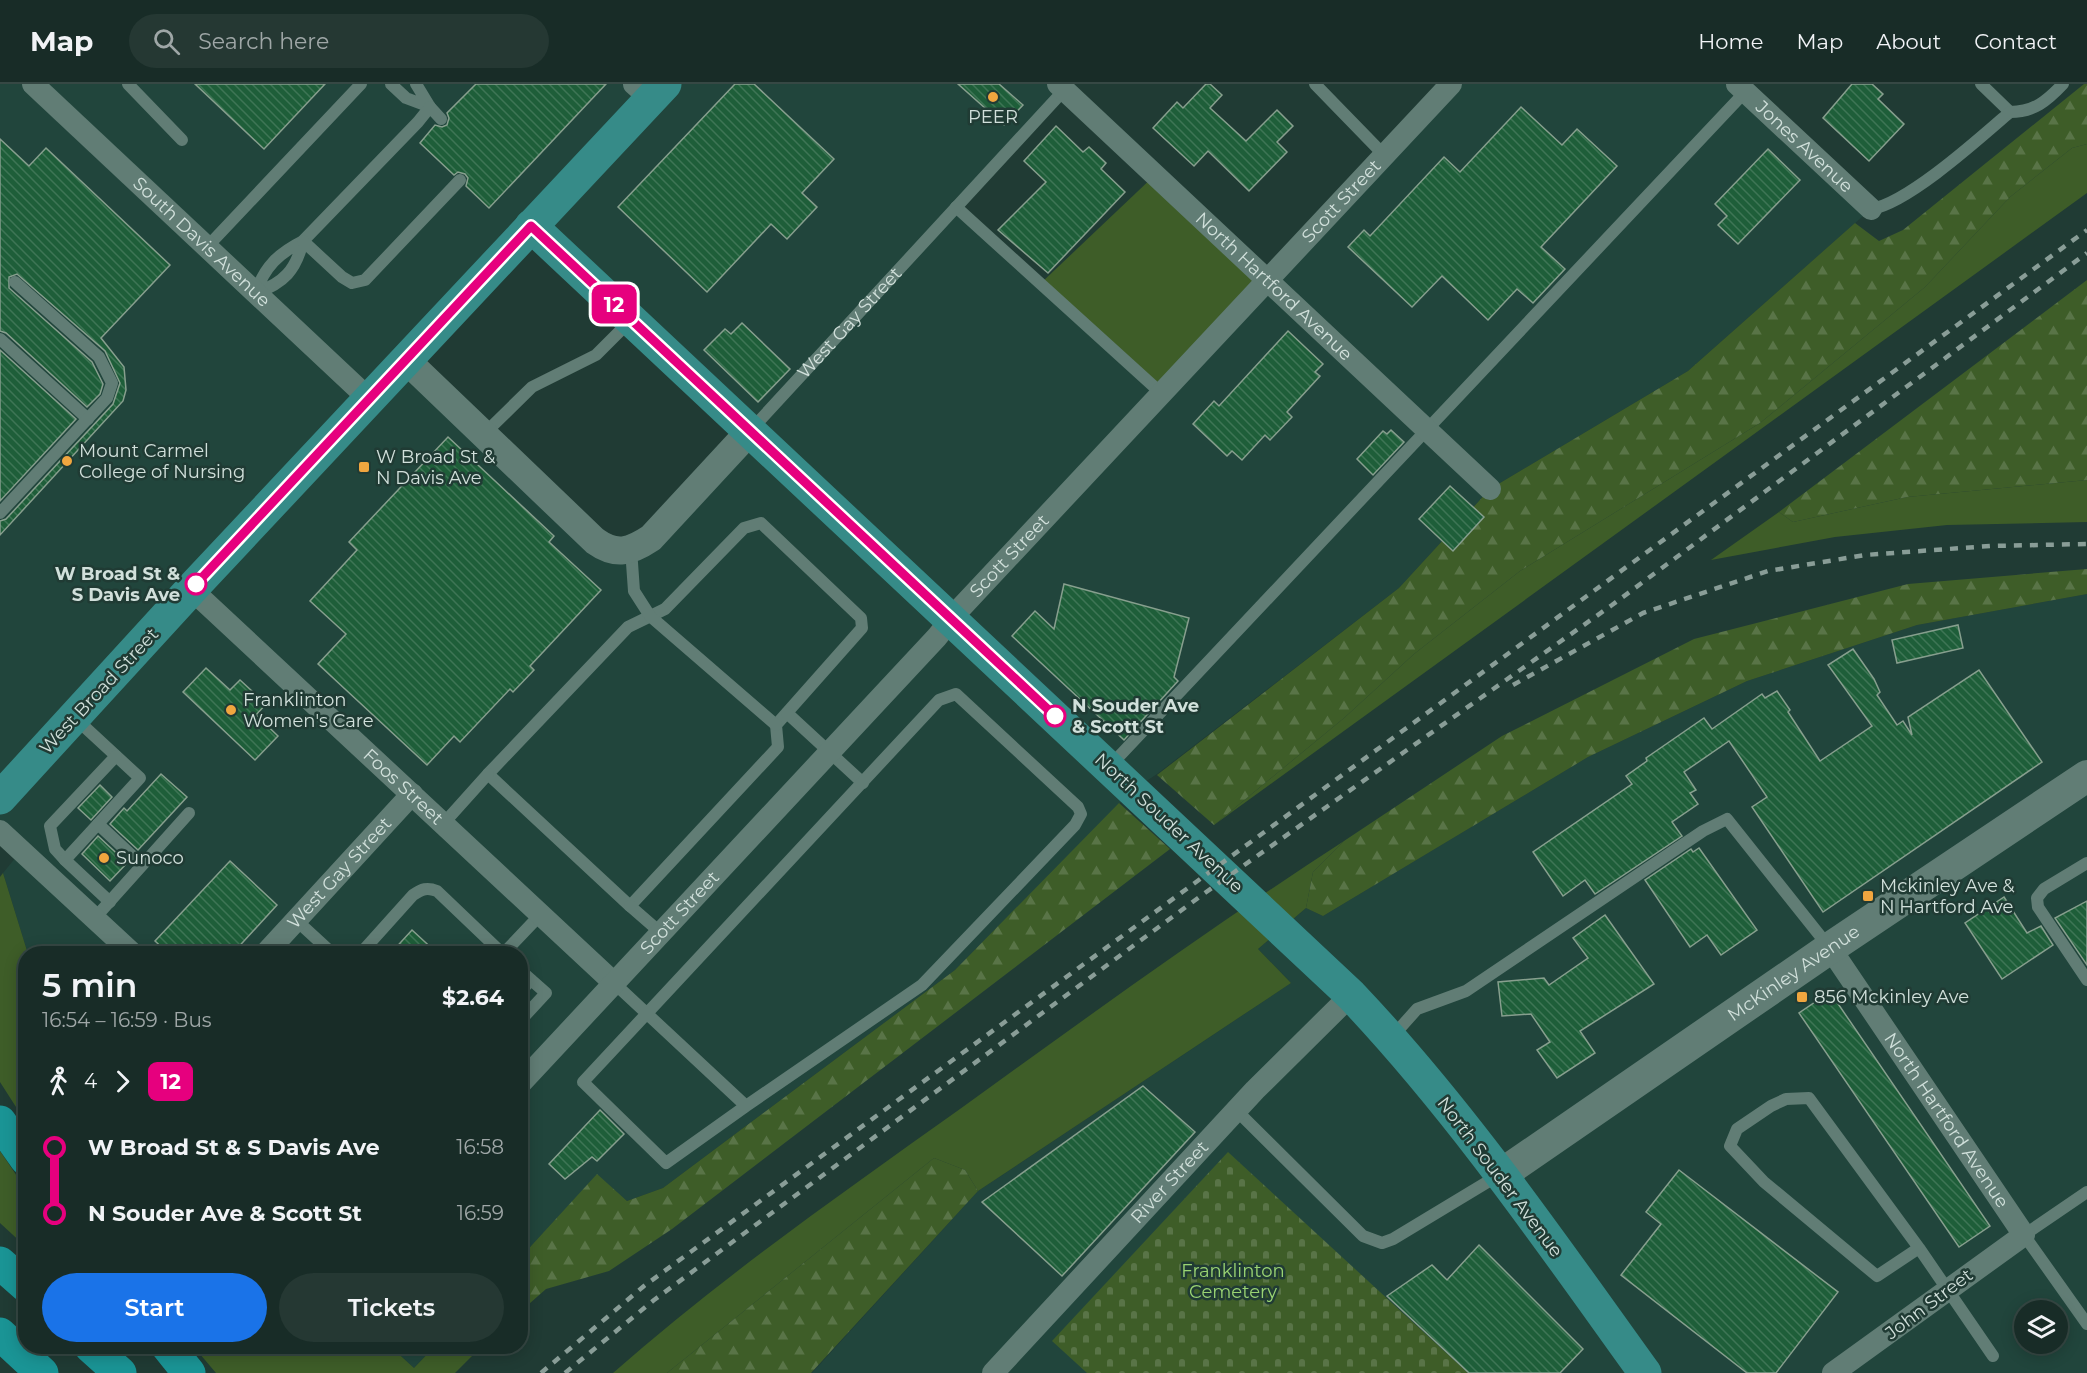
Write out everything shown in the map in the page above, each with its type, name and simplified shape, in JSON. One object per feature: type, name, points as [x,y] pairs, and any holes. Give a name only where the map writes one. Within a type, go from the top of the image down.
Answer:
[{"type":"highway","points":[[0,1122],[18,1148]]},
{"type":"highway","points":[[0,1263],[18,1280]]},
{"type":"highway","points":[[0,1334],[18,1351]]},
{"type":"highway","points":[[22,1354],[42,1373]]},
{"type":"highway","points":[[99,1354],[120,1373]]},
{"type":"highway","points":[[174,1354],[189,1373]]},
{"type":"main road","name":"West Broad Street","points":[[0,798],[191,589],[531,226],[650,89]]},
{"type":"main road","name":"North Souder Avenue","points":[[531,226],[1351,995],[1391,1038],[1502,1174],[1646,1373]]},
{"type":"main road","name":"McKinley Avenue","points":[[1502,1174],[1830,948],[2087,776]]},
{"type":"street","name":"South Davis Avenue","points":[[33,84],[369,399]]},
{"type":"street","name":"Scott Street","points":[[528,1075],[1268,278],[1452,84]]},
{"type":"street","name":"North Hartford Avenue","points":[[1064,86],[1490,489]]},
{"type":"street","name":"Jones Avenue","points":[[1741,88],[1871,209]]},
{"type":"street","points":[[406,360],[595,541],[607,550],[626,550]]},
{"type":"street","name":"West Gay Street","points":[[626,550],[651,537],[750,431]]},
{"type":"street","name":"Foos Street","points":[[191,589],[614,983]]},
{"type":"street","name":"West Gay Street","points":[[272,946],[412,794]]},
{"type":"street","points":[[0,831],[124,946]]},
{"type":"street","name":"North Hartford Avenue","points":[[1830,948],[2024,1235]]},
{"type":"street","name":"River Street","points":[[993,1373],[1236,1110],[1351,995]]},
{"type":"street","name":"John Street","points":[[1833,1373],[2024,1235]]},
{"type":"lane","points":[[128,84],[182,140]]},
{"type":"lane","points":[[207,247],[361,84]]},
{"type":"lane","points":[[391,84],[406,98],[430,107]]},
{"type":"lane","points":[[416,84],[430,107],[441,119]]},
{"type":"lane","points":[[1315,84],[1384,155]]},
{"type":"lane","points":[[1981,84],[2010,112]]},
{"type":"lane","points":[[1871,209],[1885,207],[1926,179],[2010,112],[2025,112],[2045,102],[2063,84]]},
{"type":"lane","name":"West Gay Street","points":[[750,431],[1064,86]]},
{"type":"lane","points":[[1109,767],[1427,429],[1741,88]]},
{"type":"lane","points":[[256,293],[262,274],[285,250],[303,241],[430,107]]},
{"type":"lane","points":[[303,241],[342,277],[352,283],[365,280],[460,180]]},
{"type":"lane","points":[[956,207],[1161,393]]},
{"type":"lane","points":[[256,293],[275,286],[298,262],[303,241]]},
{"type":"lane","points":[[0,513],[107,398],[112,383],[99,357],[15,282]]},
{"type":"lane","points":[[483,435],[532,387],[596,355],[631,320]]},
{"type":"lane","points":[[0,339],[87,419]]},
{"type":"lane","points":[[444,823],[628,627],[665,609],[744,528],[761,522],[861,618],[862,628],[776,725]]},
{"type":"lane","points":[[626,550],[634,591],[650,616],[776,725],[778,747],[630,906]]},
{"type":"lane","points":[[956,694],[1078,807],[1081,814],[1075,825],[922,985],[666,1163],[583,1082],[863,783],[939,700],[956,694]]},
{"type":"lane","points":[[787,713],[863,783]]},
{"type":"lane","points":[[65,860],[140,778],[74,717]]},
{"type":"lane","points":[[110,902],[55,849],[50,826],[116,756]]},
{"type":"lane","points":[[488,774],[661,933]]},
{"type":"lane","points":[[94,919],[189,813]]},
{"type":"lane","points":[[1391,1038],[1417,1009],[1466,991],[1703,831],[1727,819],[1830,948]]},
{"type":"lane","points":[[98,824],[142,865]]},
{"type":"lane","points":[[38,866],[55,849]]},
{"type":"lane","points":[[2087,862],[2043,889],[2037,898],[2038,907],[2087,980]]},
{"type":"lane","points":[[368,946],[413,895],[422,889],[430,888],[494,946]]},
{"type":"lane","points":[[511,946],[541,914]]},
{"type":"lane","points":[[296,920],[324,946]]},
{"type":"lane","points":[[528,977],[546,993],[528,1012]]},
{"type":"lane","points":[[528,983],[531,980]]},
{"type":"lane","points":[[614,983],[746,1106]]},
{"type":"lane","points":[[1919,1248],[1877,1276],[1764,1182],[1730,1146],[1737,1129],[1786,1098],[1809,1098],[1919,1248],[1993,1356]]},
{"type":"lane","points":[[1236,1110],[1351,1226],[1373,1241],[1382,1243],[1392,1239],[1502,1174]]},
{"type":"lane","points":[[2087,1192],[2024,1235],[2087,1324]]},
{"type":"shaded area","points":[[0,84],[1070,84],[957,207],[1161,393],[1451,84],[1737,84],[1871,209],[1688,371],[1490,489],[1399,588],[1133,790],[955,970],[663,1188],[627,1201],[597,1175],[528,1249],[528,946],[26,946],[3,873],[21,851],[0,831]],"holes":[[[531,227],[750,431],[622,551],[406,360]]]},
{"type":"shaded area","points":[[2087,594],[2087,1373],[812,1373],[978,1191],[1291,983],[1258,949],[1306,908],[1323,916],[1588,757],[1747,681],[1917,625]]},
{"type":"shaded area","points":[[399,1354],[427,1354],[414,1368]]},
{"type":"green space","points":[[2084,84],[2087,84],[2087,144],[2072,148],[2010,197],[1925,287],[1760,423],[1520,571],[1414,654],[1344,718],[1214,825],[1157,775],[1399,588],[1490,489],[1688,371],[1855,223],[1879,241],[1903,230]]},
{"type":"green space","points":[[2087,144],[2087,193],[1214,825],[1344,718],[1414,654],[1520,571],[1760,423],[1925,287],[2010,197],[2072,148]]},
{"type":"green space","points":[[1156,174],[1268,278],[1161,393],[1040,284]]},
{"type":"green space","points":[[2087,280],[2087,480],[1907,497],[1793,522],[1779,512]]},
{"type":"green space","points":[[2087,480],[2087,522],[1947,525],[1835,537],[1711,560],[1779,512],[1793,522],[1907,497]]},
{"type":"green space","points":[[2087,569],[2087,594],[1917,625],[1747,681],[1588,757],[1323,916],[1306,908],[1313,872],[1344,841],[1502,736],[1694,639],[1908,584]]},
{"type":"green space","points":[[1119,803],[1170,849],[672,1229],[609,1271],[546,1289],[528,1305],[528,1249],[597,1174],[627,1201],[663,1188],[955,970]]},
{"type":"green space","points":[[1344,841],[1313,872],[1306,908],[1258,949],[1291,983],[978,1191],[965,1170],[934,1158],[667,1373],[613,1373],[740,1269],[827,1204],[1150,972]]},
{"type":"green space","points":[[3,873],[26,946],[18,946],[18,1110],[0,1082],[0,877]]},
{"type":"green space","points":[[0,1151],[18,1178],[18,1240],[0,1223]]},
{"type":"green space","name":"Franklinton Cemetery","points":[[1228,1152],[1468,1373],[1087,1373],[1052,1341]]},
{"type":"green space","points":[[934,1158],[965,1170],[978,1191],[811,1373],[667,1373]]},
{"type":"green space","points":[[200,1354],[399,1354],[414,1368],[427,1354],[474,1354],[455,1373],[216,1373]]},
{"type":"building","points":[[195,84],[325,84],[264,149]]},
{"type":"building","points":[[476,84],[606,84],[489,208],[466,186],[468,178],[465,174],[458,172],[454,175],[420,143],[435,125],[442,127],[447,125],[449,118],[447,113]]},
{"type":"building","points":[[735,84],[754,84],[834,159],[802,193],[817,207],[787,239],[771,224],[707,292],[618,207]]},
{"type":"building","name":"PEER","points":[[958,84],[999,84],[1023,105],[1004,125]]},
{"type":"building","points":[[1206,84],[1210,84],[1222,95],[1210,108],[1246,141],[1277,110],[1293,126],[1277,142],[1287,152],[1249,191],[1208,151],[1194,166],[1153,128],[1177,102],[1183,108]]},
{"type":"building","points":[[1852,84],[1872,84],[1883,94],[1878,99],[1904,124],[1869,161],[1823,118]]},
{"type":"building","points":[[1521,107],[1562,145],[1577,129],[1617,166],[1541,247],[1565,269],[1533,303],[1517,289],[1488,320],[1442,276],[1412,307],[1348,247],[1364,230],[1370,236],[1444,157],[1460,172]]},
{"type":"building","points":[[1056,126],[1083,152],[1089,147],[1106,163],[1101,169],[1125,192],[1048,273],[998,230],[1046,182],[1024,161]]},
{"type":"building","points":[[0,139],[29,166],[46,148],[170,265],[101,338],[124,367],[126,390],[123,401],[0,535],[0,521],[6,519],[113,404],[120,383],[105,351],[17,274],[9,277],[9,288],[92,362],[103,384],[100,394],[87,407],[6,333],[0,331]]},
{"type":"building","points":[[1768,149],[1800,180],[1738,244],[1718,225],[1727,216],[1715,204]]},
{"type":"building","points":[[742,323],[790,369],[758,402],[704,350],[725,329],[731,334]]},
{"type":"building","points":[[1288,331],[1323,364],[1315,372],[1320,376],[1287,412],[1292,417],[1270,440],[1265,435],[1242,460],[1232,451],[1227,456],[1193,424],[1214,401],[1219,406]]},
{"type":"building","points":[[0,350],[76,419],[0,501]]},
{"type":"building","points":[[1391,430],[1404,442],[1373,475],[1357,459],[1383,431],[1387,434]]},
{"type":"building","points":[[448,437],[554,536],[549,542],[601,590],[530,666],[534,670],[513,692],[510,689],[460,742],[454,736],[427,765],[318,664],[346,634],[310,601],[357,550],[349,542]]},
{"type":"building","points":[[1450,486],[1484,517],[1453,551],[1419,519]]},
{"type":"building","points":[[1064,584],[1189,618],[1174,677],[1178,681],[1124,740],[1012,636],[1035,611],[1054,629]]},
{"type":"building","points":[[1958,625],[1963,648],[1897,663],[1892,640]]},
{"type":"building","points":[[1853,649],[1874,679],[1880,692],[1877,695],[1897,725],[1903,721],[1912,735],[1908,717],[1979,670],[2042,762],[1823,912],[1752,807],[1767,797],[1729,741],[1684,772],[1696,790],[1690,793],[1698,804],[1672,822],[1682,836],[1595,894],[1585,880],[1563,896],[1533,852],[1632,784],[1626,776],[1647,761],[1646,758],[1704,718],[1712,729],[1762,694],[1765,698],[1777,691],[1820,761],[1872,726],[1828,665]]},
{"type":"building","name":"Franklinton Women's Care","points":[[206,668],[230,690],[240,680],[266,704],[256,715],[278,736],[255,760],[183,692]]},
{"type":"building","points":[[161,774],[187,797],[138,850],[110,824],[124,808],[127,811]]},
{"type":"building","points":[[100,785],[112,797],[91,820],[78,808]]},
{"type":"building","name":"Sunoco","points":[[98,836],[127,863],[110,881],[82,854]]},
{"type":"building","points":[[1699,848],[1757,930],[1721,955],[1707,935],[1690,947],[1645,880],[1691,849],[1693,852]]},
{"type":"building","points":[[230,861],[277,905],[239,946],[160,946],[155,941]]},
{"type":"building","points":[[2004,897],[2027,933],[2041,926],[2053,945],[2002,979],[1965,923]]},
{"type":"building","points":[[2087,901],[2087,965],[2055,918]]},
{"type":"building","points":[[1605,915],[1654,984],[1580,1031],[1595,1053],[1557,1078],[1537,1050],[1550,1042],[1531,1014],[1502,1016],[1498,982],[1544,978],[1549,985],[1588,958],[1573,938]]},
{"type":"building","points":[[412,930],[429,946],[397,946]]},
{"type":"building","points":[[1830,992],[1990,1226],[1959,1247],[1799,1013]]},
{"type":"building","points":[[1143,1086],[1195,1132],[1062,1276],[982,1202]]},
{"type":"building","points":[[600,1110],[624,1134],[597,1161],[592,1157],[565,1179],[549,1164]]},
{"type":"building","points":[[1679,1170],[1838,1292],[1776,1373],[1747,1373],[1621,1275],[1661,1224],[1646,1212]]},
{"type":"building","points":[[1479,1245],[1583,1349],[1560,1373],[1469,1373],[1387,1296],[1432,1265],[1447,1280]]},
{"type":"railway","points":[[541,1373],[644,1286],[2087,230]]},
{"type":"railway","points":[[565,1373],[654,1300],[1202,895],[1612,605],[2087,253]]},
{"type":"railway","points":[[1513,685],[1643,613],[1768,571],[1865,555],[1990,546],[2087,544]]},
{"type":"bus line","name":"12","points":[[196,584],[531,226],[1055,716]]},
{"type":"place","name":"PEER","points":[[993,97]]},
{"type":"place","name":"Mount Carmel College of Nursing","points":[[67,461]]},
{"type":"place","name":"W Broad St & N Davis Ave","points":[[364,467]]},
{"type":"place","name":"W Broad St & S Davis Ave","points":[[196,584]]},
{"type":"place","name":"Franklinton Women's Care","points":[[231,710]]},
{"type":"place","name":"N Souder Ave & Scott St","points":[[1055,716]]},
{"type":"place","name":"Sunoco","points":[[104,858]]},
{"type":"place","name":"Mckinley Ave & N Hartford Ave","points":[[1868,896]]},
{"type":"place","name":"856 Mckinley Ave","points":[[1802,997]]}]
